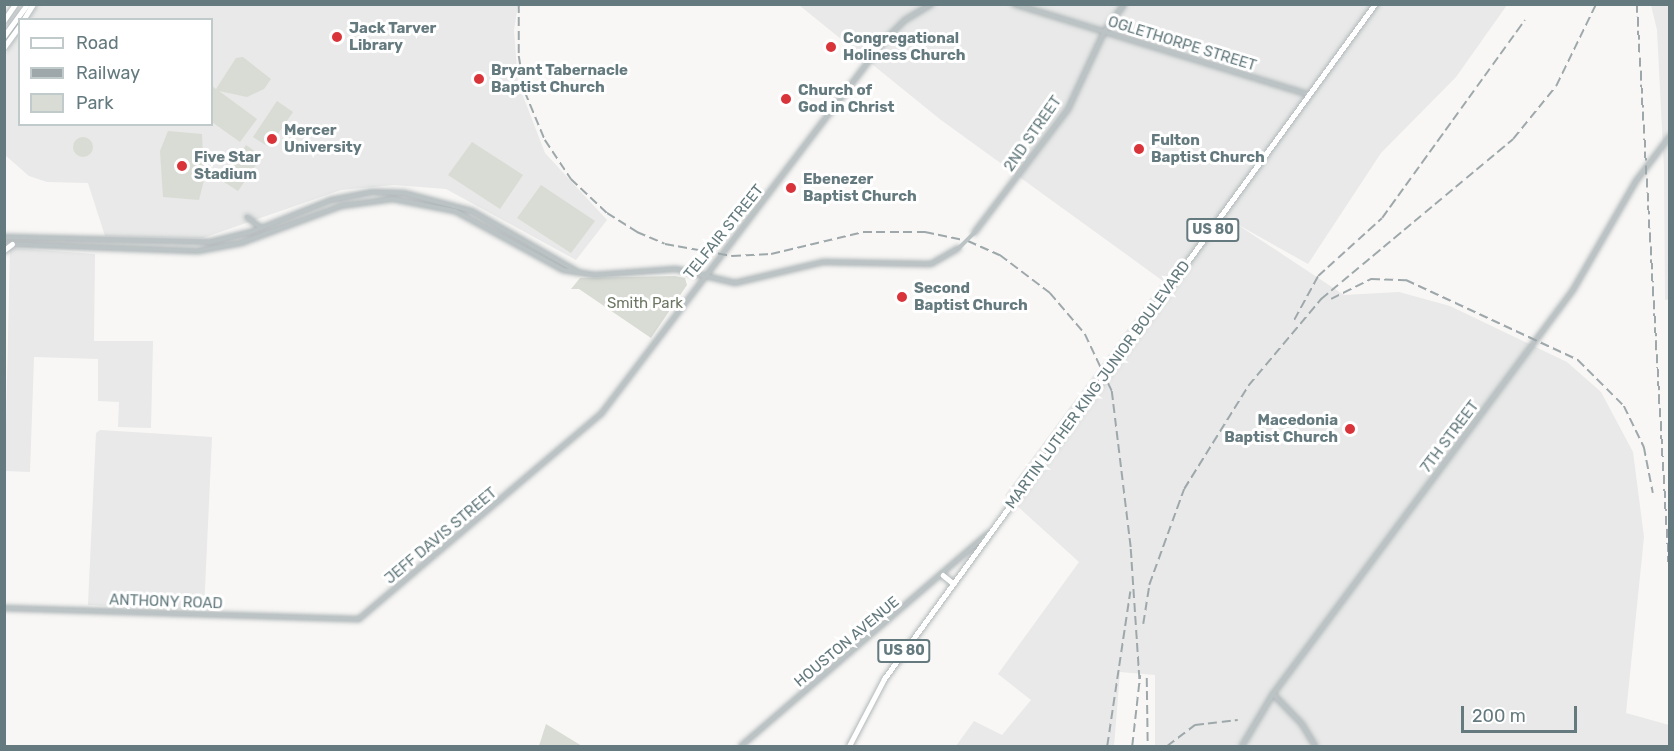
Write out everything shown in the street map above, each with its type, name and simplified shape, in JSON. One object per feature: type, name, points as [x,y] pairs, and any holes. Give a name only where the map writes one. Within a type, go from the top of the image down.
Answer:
[{"type":"highway","points":[[4,18],[15,4]]},
{"type":"highway","points":[[4,36],[27,4]]},
{"type":"highway","points":[[24,18],[33,4]]},
{"type":"highway","points":[[4,47],[18,28]]},
{"type":"highway","points":[[4,250],[12,244]]},
{"type":"main road","name":"MARTIN LUTHER KING JUNIOR BOULEVARD","points":[[969,561],[1375,4]]},
{"type":"main road","name":"US 80","points":[[849,747],[884,679],[969,561]]},
{"type":"main road","points":[[943,575],[953,583]]},
{"type":"street","name":"TELFAIR STREET","points":[[562,449],[601,414],[876,52],[904,20],[932,4]]},
{"type":"street","name":"OGLETHORPE STREET","points":[[1014,4],[1309,95]]},
{"type":"street","name":"2ND STREET","points":[[704,276],[735,283],[823,262],[919,265],[940,261],[959,248],[974,233],[1068,109],[1104,32],[1124,4]]},
{"type":"street","name":"7TH STREET","points":[[1242,747],[1273,694],[1562,306],[1636,181],[1670,136]]},
{"type":"street","points":[[4,237],[180,244],[242,235],[344,197],[416,194],[472,211],[579,273]]},
{"type":"street","points":[[4,244],[198,251],[241,243],[340,206],[411,201],[466,216],[564,270],[579,273],[676,270],[704,276]]},
{"type":"street","points":[[247,217],[262,228]]},
{"type":"street","name":"JEFF DAVIS STREET","points":[[326,620],[359,619],[562,449]]},
{"type":"street","name":"HOUSTON AVENUE","points":[[741,747],[989,533]]},
{"type":"street","points":[[955,563],[969,561]]},
{"type":"street","name":"ANTHONY ROAD","points":[[4,608],[326,620]]},
{"type":"street","points":[[1273,694],[1302,724],[1315,747]]},
{"type":"shaded area","name":"Mercer University","points":[[38,5],[518,5],[514,30],[518,83],[545,153],[607,220],[576,260],[446,189],[394,185],[341,190],[203,238],[105,236],[88,183],[47,182],[29,176],[5,155],[5,55],[18,34],[18,126],[213,126],[213,18],[29,18]]},
{"type":"shaded area","points":[[799,5],[1507,5],[1456,77],[1381,153],[1308,264],[1235,223],[1344,295],[1399,292],[1450,306],[1567,362],[1601,392],[1633,452],[1644,537],[1626,713],[1669,725],[1669,746],[1155,746],[1155,675],[1120,672],[1114,746],[956,746],[974,721],[1002,735],[1031,700],[998,674],[1079,562],[1005,495],[1163,281],[941,120]]},
{"type":"shaded area","points":[[1651,5],[1670,5],[1670,299],[1665,300],[1664,168],[1657,30]]},
{"type":"shaded area","points":[[10,248],[95,254],[94,341],[153,341],[151,428],[118,427],[119,402],[98,401],[98,359],[34,357],[30,472],[5,471]]},
{"type":"shaded area","points":[[100,430],[212,437],[204,610],[88,605],[96,433]]},
{"type":"green space","points":[[243,57],[271,79],[264,89],[247,97],[219,91],[257,119],[240,142],[213,123],[213,87],[216,89],[236,58]]},
{"type":"green space","points":[[277,101],[293,112],[269,147],[253,137]]},
{"type":"green space","name":"Five Star Stadium","points":[[168,131],[202,134],[204,180],[199,200],[163,197],[160,151]]},
{"type":"green space","points":[[79,137],[87,137],[93,143],[93,151],[87,157],[79,157],[73,151],[73,143]]},
{"type":"green space","points":[[472,142],[523,175],[500,209],[448,175]]},
{"type":"green space","points":[[246,145],[262,156],[238,191],[221,180]]},
{"type":"green space","points":[[541,185],[595,221],[571,253],[517,218]]},
{"type":"green space","name":"Smith Park","points":[[675,276],[685,278],[687,285],[651,338],[579,289],[571,289],[580,278]]},
{"type":"green space","points":[[546,724],[582,746],[539,746]]},
{"type":"railway","points":[[519,4],[519,56],[525,92],[545,140],[571,179],[607,213],[637,232],[665,244],[732,256],[771,254],[863,232],[925,232],[968,241],[1000,255],[1050,293],[1085,334],[1112,391],[1131,549],[1140,684]]},
{"type":"railway","points":[[1143,624],[1149,585],[1184,489],[1248,386],[1321,299],[1513,139],[1556,86],[1596,4]]},
{"type":"railway","points":[[1637,4],[1670,583]]},
{"type":"railway","points":[[1294,320],[1318,276],[1382,218],[1525,20]]},
{"type":"railway","points":[[1331,299],[1371,279],[1406,280],[1578,360],[1624,406],[1644,447],[1653,493]]},
{"type":"railway","points":[[1107,746],[1130,592]]},
{"type":"railway","points":[[1132,746],[1140,675]]},
{"type":"railway","points":[[1147,678],[1148,746]]},
{"type":"railway","points":[[1167,746],[1195,725],[1238,720]]},
{"type":"place","name":"Jack Tarver Library","points":[[337,37]]},
{"type":"place","name":"Congregational Holiness Church","points":[[831,47]]},
{"type":"place","name":"Bryant Tabernacle Baptist Church","points":[[479,79]]},
{"type":"place","name":"Church of God in Christ","points":[[786,99]]},
{"type":"place","name":"Mercer University","points":[[272,139]]},
{"type":"place","name":"Fulton Baptist Church","points":[[1139,149]]},
{"type":"place","name":"Five Star Stadium","points":[[182,166]]},
{"type":"place","name":"Ebenezer Baptist Church","points":[[791,188]]},
{"type":"place","name":"Second Baptist Church","points":[[902,297]]},
{"type":"place","name":"Macedonia Baptist Church","points":[[1350,429]]}]
